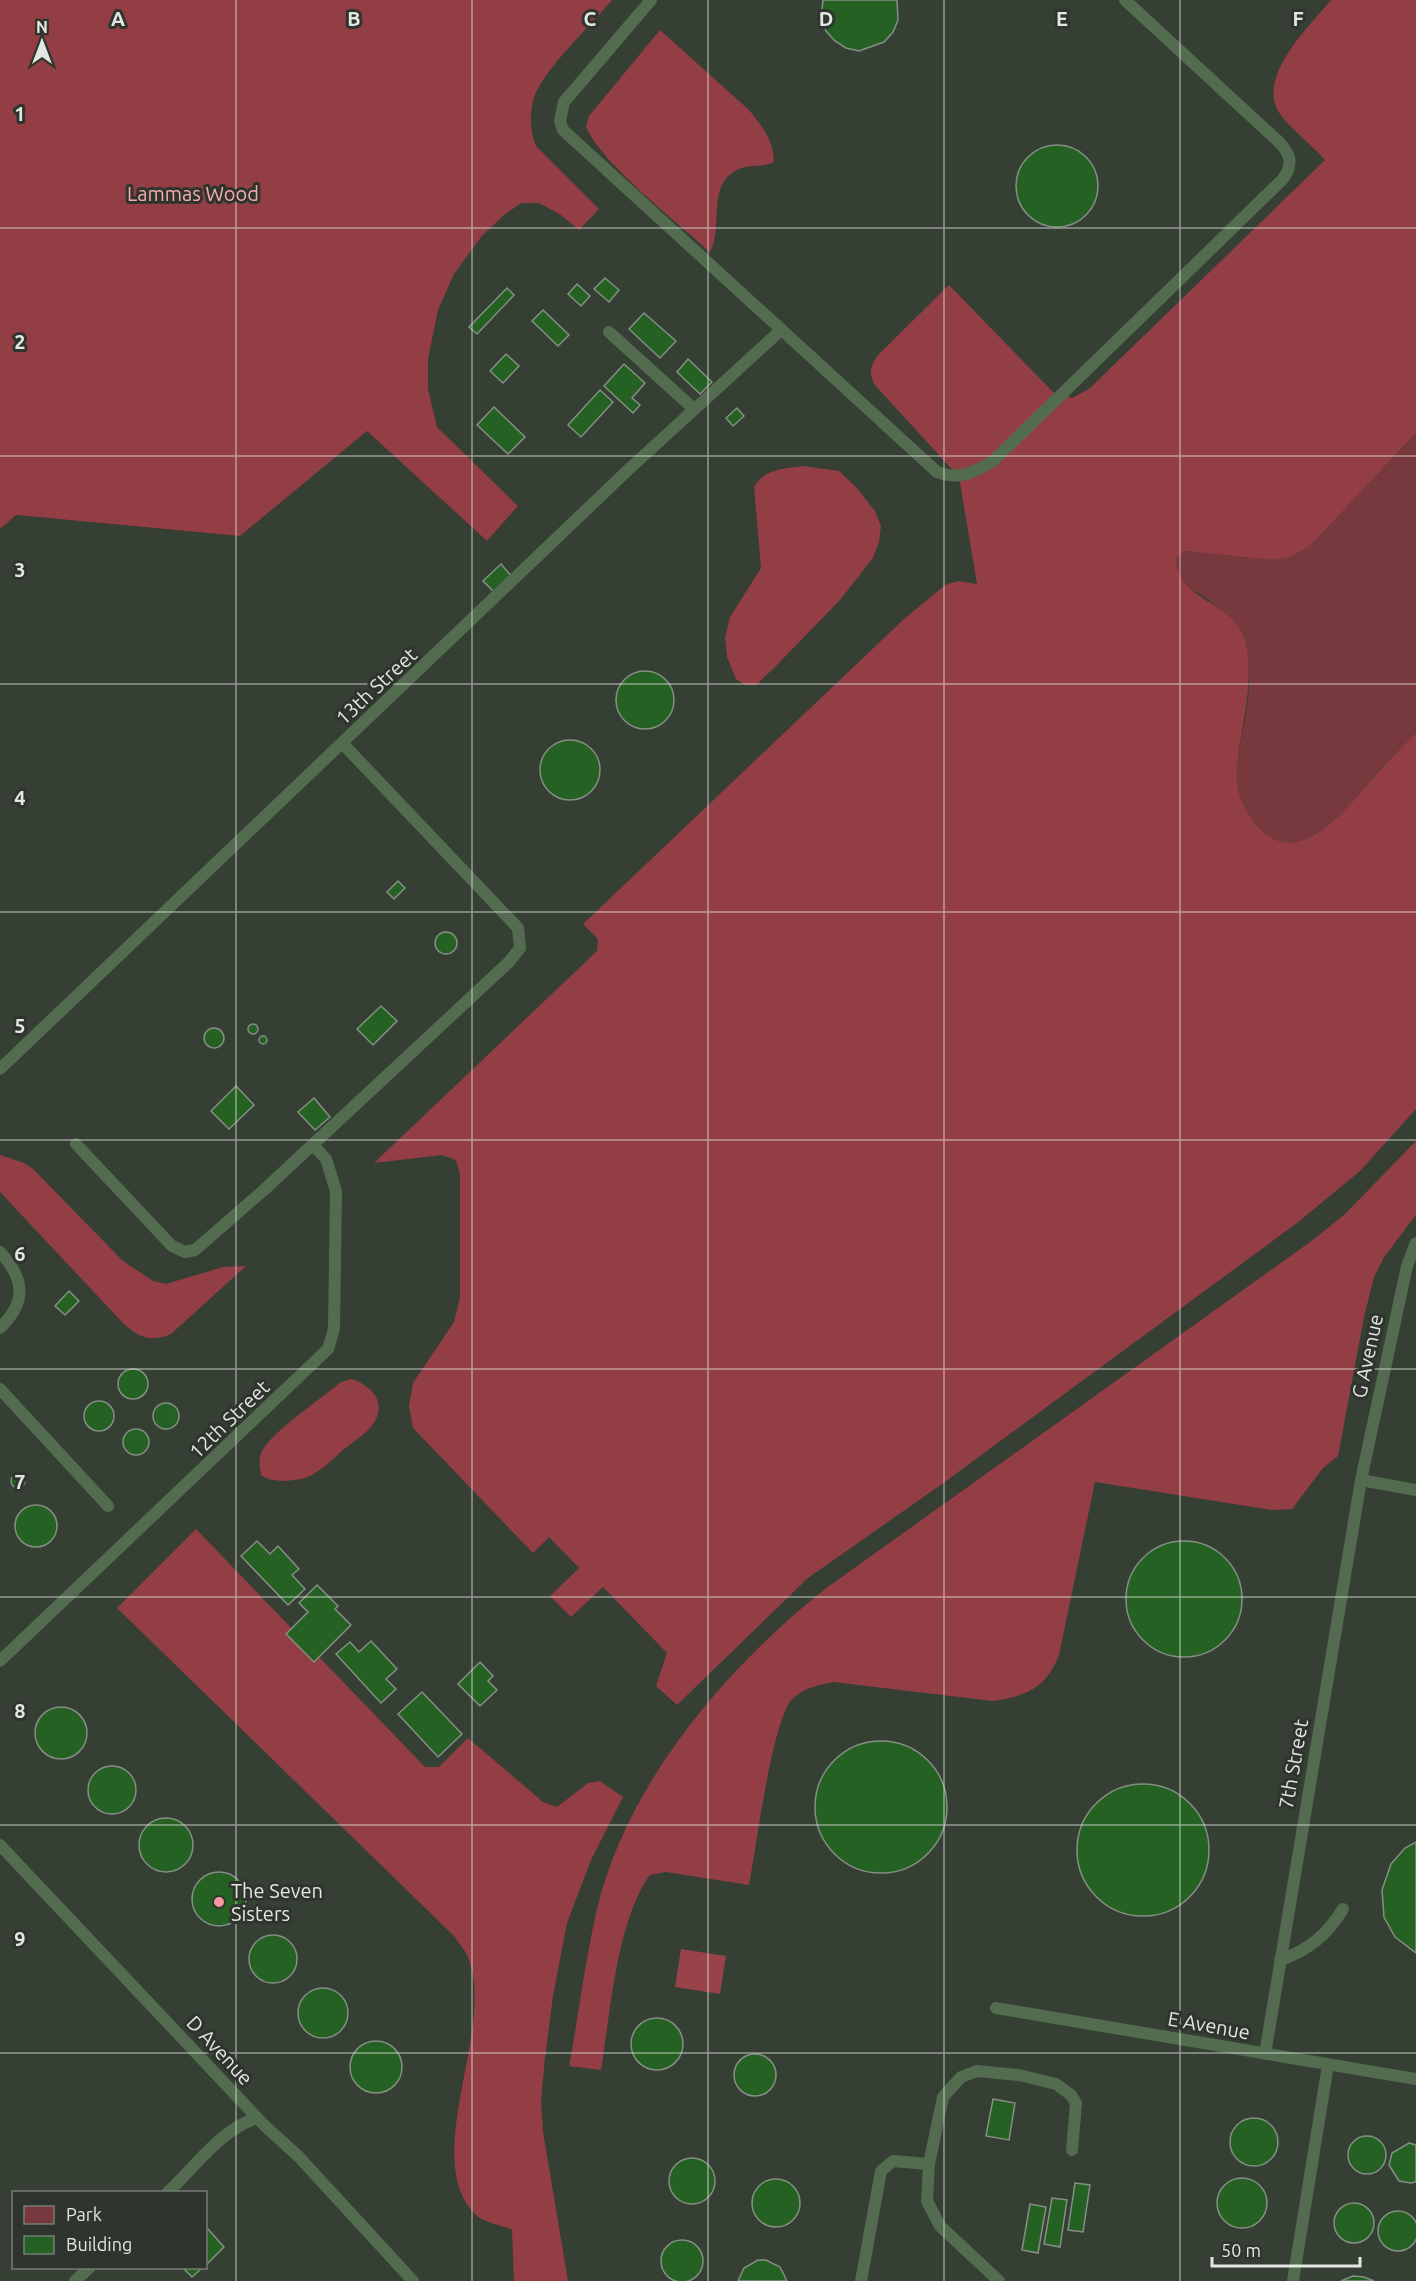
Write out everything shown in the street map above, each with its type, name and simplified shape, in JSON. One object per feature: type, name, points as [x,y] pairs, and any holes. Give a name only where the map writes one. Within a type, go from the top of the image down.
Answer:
[{"type":"lane","points":[[651,0],[564,102],[560,121],[563,130],[780,332],[937,472],[959,477],[972,474],[992,462],[1282,180],[1291,164],[1289,155],[1279,142],[1125,0]]},
{"type":"lane","points":[[609,332],[694,409]]},
{"type":"lane","name":"13th Street","points":[[0,1069],[694,409],[780,332]]},
{"type":"lane","points":[[76,1144],[172,1246],[185,1252],[195,1250],[313,1145],[509,962],[520,948],[518,928],[343,744]]},
{"type":"lane","name":"12th Street","points":[[0,1661],[328,1349],[334,1329],[336,1198],[330,1168],[313,1145]]},
{"type":"lane","name":"G Avenue","points":[[1361,1480],[1407,1266],[1416,1243]]},
{"type":"lane","points":[[0,1252],[13,1266],[20,1282],[19,1300],[0,1329]]},
{"type":"lane","points":[[0,1389],[108,1506]]},
{"type":"lane","points":[[1361,1480],[1416,1490]]},
{"type":"lane","name":"7th Street","points":[[1264,2054],[1361,1480]]},
{"type":"lane","name":"D Avenue","points":[[0,1845],[257,2118],[299,2157],[413,2281]]},
{"type":"lane","points":[[1280,1960],[1313,1945],[1332,1928],[1343,1909]]},
{"type":"lane","name":"E Avenue","points":[[996,2008],[1416,2079]]},
{"type":"lane","points":[[1293,2281],[1329,2065]]},
{"type":"lane","points":[[999,2281],[934,2219],[927,2201],[928,2164],[943,2097],[961,2077],[977,2071],[1043,2080],[1065,2090],[1076,2103],[1072,2150]]},
{"type":"lane","points":[[170,2191],[225,2135],[243,2122],[257,2118]]},
{"type":"lane","points":[[861,2281],[881,2171],[893,2161],[928,2164]]},
{"type":"lane","points":[[75,2281],[88,2269]]},
{"type":"shaded area","points":[[432,0],[1416,0],[1416,2281],[0,2281],[0,529],[15,515],[240,536],[367,431],[487,541],[517,507],[437,427],[349,330]]},
{"type":"shaded area","points":[[681,1949],[726,1956],[720,1994],[675,1987]]},
{"type":"green space","name":"Lammas Wood","points":[[0,0],[612,0],[547,75],[536,92],[531,116],[532,133],[537,147],[599,209],[579,230],[561,215],[539,203],[521,203],[504,215],[481,237],[454,274],[438,310],[428,359],[428,389],[437,427],[518,506],[487,541],[367,431],[240,536],[16,515],[0,529]]},
{"type":"green space","points":[[1331,0],[1416,0],[1416,433],[1310,546],[1291,557],[1273,560],[1185,551],[1176,558],[1179,572],[1185,583],[1195,593],[1230,617],[1239,628],[1245,641],[1249,674],[1238,756],[1237,787],[1248,814],[1257,826],[1273,839],[1289,843],[1305,839],[1321,830],[1337,818],[1416,733],[1416,1109],[1360,1171],[1297,1223],[942,1484],[808,1578],[677,1705],[656,1686],[667,1653],[603,1587],[571,1617],[550,1596],[579,1568],[549,1537],[533,1553],[413,1428],[409,1406],[413,1383],[454,1322],[460,1298],[460,1174],[456,1160],[442,1155],[374,1163],[597,951],[598,939],[583,924],[904,619],[945,585],[958,581],[977,584],[959,477],[874,384],[871,368],[879,354],[949,285],[1054,393],[1072,398],[1089,389],[1325,160],[1280,114],[1274,95],[1275,80],[1290,50]]},
{"type":"green space","points":[[660,30],[749,110],[763,128],[772,147],[774,162],[737,170],[722,186],[717,208],[714,242],[710,252],[624,175],[595,142],[586,127],[589,116]]},
{"type":"green space","points":[[1416,433],[1416,733],[1355,799],[1324,828],[1307,838],[1291,843],[1274,841],[1251,819],[1241,803],[1238,791],[1237,770],[1249,693],[1247,657],[1217,608],[1183,582],[1179,576],[1176,558],[1185,551],[1273,560],[1291,557],[1310,546]]},
{"type":"green space","points":[[803,466],[839,471],[855,486],[875,511],[881,526],[879,542],[873,558],[840,600],[756,685],[745,685],[736,679],[727,657],[725,638],[730,617],[761,568],[754,487],[769,473]]},
{"type":"green space","points":[[1416,1141],[1416,1215],[1384,1257],[1374,1277],[1364,1317],[1338,1456],[1323,1468],[1292,1509],[1272,1510],[1095,1482],[1059,1655],[1048,1675],[1034,1688],[1016,1696],[993,1701],[833,1682],[807,1689],[794,1697],[786,1709],[772,1756],[749,1885],[666,1872],[650,1875],[639,1894],[622,1942],[601,2070],[569,2066],[597,1909],[611,1862],[631,1817],[656,1773],[685,1731],[717,1692],[788,1620],[825,1589],[1313,1240],[1345,1214]]},
{"type":"green space","points":[[0,1155],[24,1163],[33,1169],[123,1261],[153,1281],[166,1284],[223,1267],[246,1266],[171,1334],[156,1338],[139,1335],[122,1322],[0,1192]]},
{"type":"green space","points":[[351,1379],[369,1389],[377,1399],[378,1412],[370,1428],[312,1475],[296,1480],[280,1481],[261,1475],[260,1457],[268,1443],[287,1424],[341,1382]]},
{"type":"green space","points":[[196,1529],[425,1767],[439,1767],[468,1738],[543,1802],[557,1807],[588,1783],[600,1781],[623,1797],[591,1860],[567,1923],[553,1996],[545,2058],[541,2099],[543,2132],[568,2281],[514,2281],[512,2230],[488,2222],[475,2214],[460,2190],[455,2161],[456,2127],[473,2021],[474,1989],[469,1960],[465,1951],[455,1937],[117,1608]]},
{"type":"building","points":[[823,0],[897,0],[898,20],[893,32],[884,42],[859,51],[846,48],[826,31],[821,19]]},
{"type":"building","points":[[1057,145],[1073,148],[1086,157],[1095,170],[1098,186],[1095,202],[1086,215],[1073,224],[1057,227],[1041,224],[1028,215],[1019,202],[1016,186],[1019,170],[1028,157],[1041,148]]},
{"type":"building","points":[[605,278],[619,290],[609,302],[594,289]]},
{"type":"building","points":[[577,284],[590,296],[581,306],[568,294]]},
{"type":"building","points":[[507,288],[514,295],[477,334],[469,327]]},
{"type":"building","points":[[543,310],[569,335],[558,346],[532,321]]},
{"type":"building","points":[[644,313],[676,341],[660,358],[629,329]]},
{"type":"building","points":[[506,354],[519,366],[503,383],[490,371]]},
{"type":"building","points":[[688,359],[712,382],[700,394],[677,372]]},
{"type":"building","points":[[624,364],[645,383],[632,398],[640,405],[633,413],[604,386]]},
{"type":"building","points":[[600,390],[613,402],[581,437],[568,425]]},
{"type":"building","points":[[494,407],[525,437],[508,454],[477,425]]},
{"type":"building","points":[[737,408],[744,416],[733,426],[726,418]]},
{"type":"building","points":[[501,564],[512,577],[495,593],[483,581]]},
{"type":"building","points":[[639,671],[651,671],[666,679],[674,694],[674,706],[666,721],[651,729],[639,729],[624,721],[616,706],[616,694],[624,679]]},
{"type":"building","points":[[570,740],[587,745],[595,753],[600,770],[595,787],[587,795],[570,800],[553,795],[545,787],[540,770],[545,753],[553,745]]},
{"type":"building","points":[[398,881],[405,888],[394,899],[387,892]]},
{"type":"building","points":[[446,932],[454,935],[457,943],[454,951],[446,954],[438,951],[435,943],[438,935]]},
{"type":"building","points":[[381,1006],[397,1021],[373,1045],[357,1029]]},
{"type":"building","points":[[253,1024],[257,1025],[257,1033],[253,1034],[249,1033],[248,1029],[249,1025]]},
{"type":"building","points":[[210,1028],[218,1028],[224,1034],[224,1042],[218,1048],[210,1048],[204,1042],[204,1034]]},
{"type":"building","points":[[263,1036],[267,1040],[263,1044],[259,1040]]},
{"type":"building","points":[[236,1086],[254,1105],[229,1129],[211,1111]]},
{"type":"building","points":[[314,1098],[330,1117],[315,1130],[298,1112]]},
{"type":"building","points":[[69,1291],[79,1301],[65,1315],[55,1306]]},
{"type":"building","points":[[133,1369],[144,1373],[148,1384],[144,1395],[133,1399],[122,1395],[118,1384],[122,1373]]},
{"type":"building","points":[[99,1401],[105,1402],[113,1410],[113,1422],[105,1430],[99,1431],[93,1430],[85,1422],[84,1416],[85,1410],[93,1402]]},
{"type":"building","points":[[166,1403],[175,1407],[179,1416],[175,1425],[166,1429],[157,1425],[153,1416],[157,1407]]},
{"type":"building","points":[[136,1429],[145,1433],[149,1442],[145,1451],[136,1455],[127,1451],[123,1442],[127,1433]]},
{"type":"building","points":[[18,1474],[23,1476],[25,1481],[23,1486],[18,1488],[13,1486],[11,1481],[13,1476]]},
{"type":"building","points":[[36,1505],[51,1511],[57,1526],[51,1541],[36,1547],[21,1541],[15,1526],[21,1511]]},
{"type":"building","points":[[257,1541],[270,1554],[278,1546],[299,1569],[292,1575],[305,1589],[288,1605],[241,1556]]},
{"type":"building","points":[[1184,1541],[1206,1545],[1225,1558],[1238,1577],[1242,1599],[1238,1621],[1225,1640],[1206,1653],[1184,1657],[1162,1653],[1143,1640],[1130,1621],[1126,1599],[1130,1577],[1143,1558],[1162,1545]]},
{"type":"building","points":[[317,1585],[338,1606],[335,1609],[351,1625],[314,1662],[286,1634],[308,1612],[299,1603]]},
{"type":"building","points":[[371,1641],[397,1669],[386,1679],[396,1689],[381,1703],[336,1654],[350,1642],[359,1652]]},
{"type":"building","points":[[480,1662],[493,1676],[488,1681],[497,1690],[480,1706],[458,1684]]},
{"type":"building","points":[[422,1692],[462,1734],[438,1757],[398,1714]]},
{"type":"building","points":[[56,1707],[66,1707],[80,1714],[87,1733],[80,1752],[66,1759],[56,1759],[46,1755],[39,1748],[35,1738],[35,1728],[39,1718],[46,1711]]},
{"type":"building","points":[[881,1741],[906,1746],[928,1760],[942,1782],[947,1807],[942,1832],[928,1854],[906,1868],[881,1873],[856,1868],[834,1854],[820,1832],[815,1807],[820,1782],[834,1760],[856,1746]]},
{"type":"building","points":[[112,1766],[129,1773],[136,1790],[129,1807],[112,1814],[95,1807],[88,1790],[95,1773]]},
{"type":"building","points":[[1143,1784],[1168,1789],[1190,1803],[1204,1825],[1209,1850],[1204,1875],[1190,1897],[1168,1911],[1143,1916],[1118,1911],[1096,1897],[1082,1875],[1077,1850],[1082,1825],[1096,1803],[1118,1789]]},
{"type":"building","points":[[161,1818],[171,1818],[181,1822],[189,1830],[193,1845],[189,1860],[181,1868],[171,1872],[161,1872],[151,1868],[143,1860],[139,1850],[139,1840],[143,1830],[151,1822]]},
{"type":"building","points":[[1416,1842],[1416,1953],[1395,1937],[1384,1917],[1382,1890],[1391,1864],[1405,1848]]},
{"type":"building","name":"The Seven Sisters","points":[[219,1872],[229,1874],[238,1880],[244,1889],[246,1899],[244,1909],[238,1918],[229,1924],[219,1926],[209,1924],[200,1918],[194,1909],[192,1899],[194,1889],[200,1880],[209,1874]]},
{"type":"building","points":[[273,1935],[290,1942],[297,1959],[290,1976],[273,1983],[256,1976],[249,1959],[256,1942]]},
{"type":"building","points":[[323,1988],[341,1995],[348,2013],[341,2031],[323,2038],[305,2031],[298,2013],[305,1995]]},
{"type":"building","points":[[652,2018],[662,2018],[671,2022],[679,2030],[683,2044],[679,2058],[671,2066],[662,2070],[652,2070],[643,2066],[635,2058],[631,2049],[631,2039],[635,2030],[643,2022]]},
{"type":"building","points":[[371,2041],[381,2041],[395,2048],[402,2067],[395,2086],[381,2093],[371,2093],[361,2089],[354,2082],[350,2072],[350,2062],[354,2052],[361,2045]]},
{"type":"building","points":[[755,2054],[770,2060],[776,2075],[770,2090],[755,2096],[740,2090],[734,2075],[740,2060]]},
{"type":"building","points":[[993,2099],[1015,2103],[1009,2140],[986,2136]]},
{"type":"building","points":[[1254,2118],[1271,2125],[1278,2142],[1271,2159],[1254,2166],[1237,2159],[1230,2142],[1237,2125]]},
{"type":"building","points":[[1367,2136],[1380,2142],[1386,2155],[1380,2168],[1367,2174],[1354,2168],[1348,2155],[1354,2142]]},
{"type":"building","points":[[1409,2143],[1416,2145],[1416,2182],[1411,2183],[1399,2181],[1389,2165],[1392,2153]]},
{"type":"building","points":[[692,2158],[708,2165],[715,2181],[708,2197],[692,2204],[676,2197],[669,2181],[676,2165]]},
{"type":"building","points":[[1237,2178],[1247,2178],[1260,2185],[1267,2198],[1267,2208],[1260,2221],[1247,2228],[1237,2228],[1228,2224],[1221,2217],[1217,2208],[1217,2198],[1221,2189],[1228,2182]]},
{"type":"building","points":[[771,2179],[781,2179],[796,2189],[800,2203],[799,2212],[790,2223],[781,2227],[771,2227],[756,2217],[752,2208],[752,2198],[762,2183]]},
{"type":"building","points":[[1075,2183],[1090,2185],[1083,2232],[1068,2230]]},
{"type":"building","points":[[1052,2198],[1067,2200],[1060,2247],[1044,2244]]},
{"type":"building","points":[[1354,2203],[1368,2209],[1374,2223],[1368,2237],[1354,2243],[1340,2237],[1334,2223],[1340,2209]]},
{"type":"building","points":[[1030,2204],[1046,2207],[1038,2253],[1022,2250]]},
{"type":"building","points":[[1398,2211],[1406,2213],[1416,2223],[1416,2239],[1406,2249],[1398,2251],[1390,2249],[1380,2239],[1378,2231],[1380,2223],[1390,2213]]},
{"type":"building","points":[[207,2230],[224,2247],[207,2264]]},
{"type":"building","points":[[682,2240],[690,2241],[697,2246],[702,2253],[702,2269],[697,2276],[690,2281],[682,2282],[674,2281],[667,2276],[662,2269],[661,2261],[662,2253],[667,2246],[674,2241]]},
{"type":"building","points":[[758,2260],[766,2260],[780,2267],[787,2281],[738,2281],[744,2268]]},
{"type":"building","points":[[184,2269],[201,2269],[192,2277]]},
{"type":"building","points":[[1353,2276],[1364,2277],[1374,2281],[1341,2281]]},
{"type":"place","name":"The Seven Sisters","points":[[219,1902]]}]
